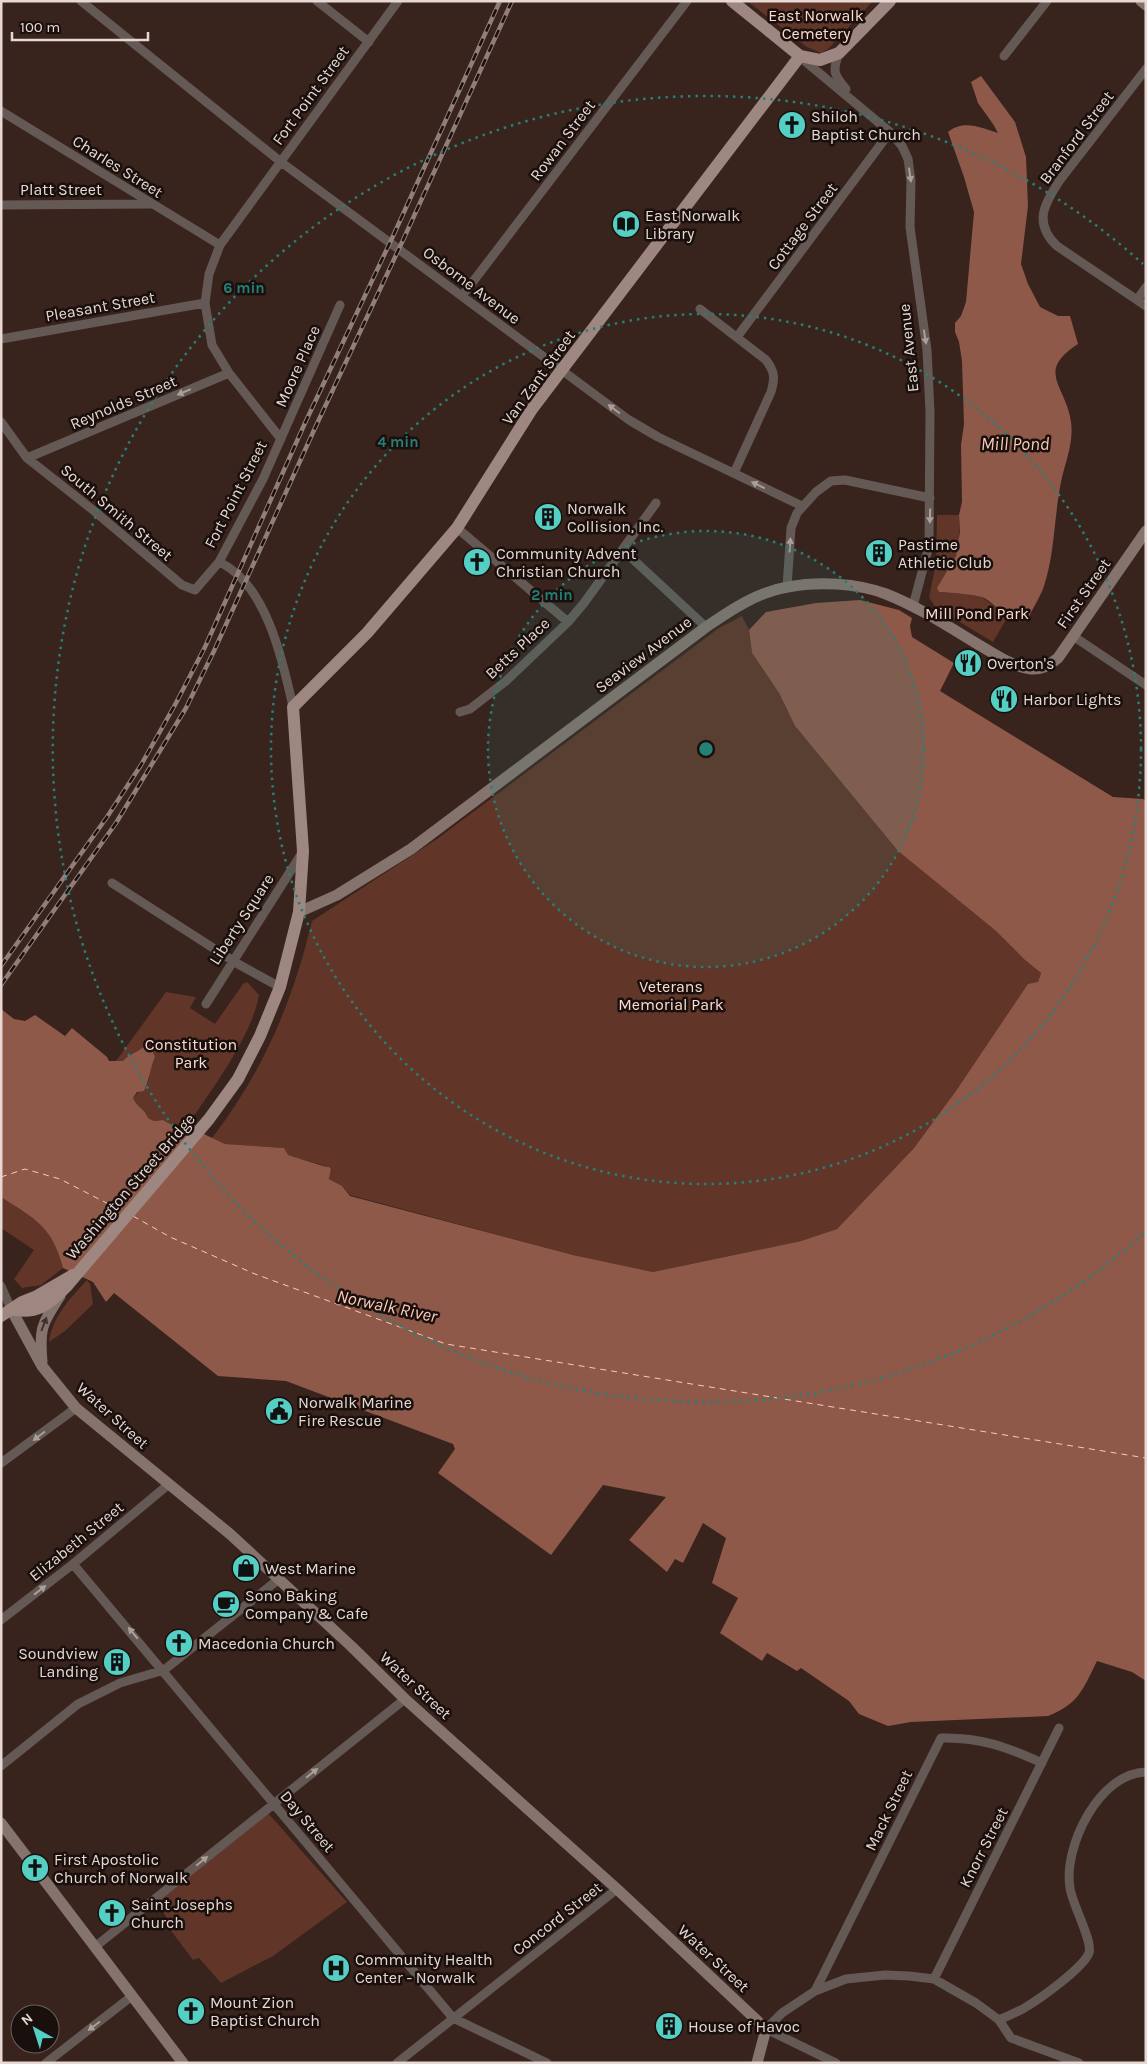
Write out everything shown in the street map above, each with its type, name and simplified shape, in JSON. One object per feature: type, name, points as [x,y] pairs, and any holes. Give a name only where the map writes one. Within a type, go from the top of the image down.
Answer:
[{"type":"main road","name":"East Avenue","points":[[732,1],[800,56]]},
{"type":"main road","points":[[800,56],[820,60],[839,53],[890,1]]},
{"type":"main road","points":[[1141,1],[1146,5]]},
{"type":"main road","name":"Van Zant Street","points":[[293,707],[367,633],[456,528],[532,409],[800,56]]},
{"type":"main road","name":"First Street","points":[[1041,669],[1058,658],[1145,534]]},
{"type":"main road","name":"Seaview Avenue","points":[[299,912],[337,895],[412,849],[706,627],[732,609],[756,597],[787,587],[820,584],[855,587],[884,594],[913,606],[1002,658],[1021,667],[1032,670],[1041,669]]},
{"type":"main road","name":"Fort Point Street","points":[[293,707],[303,851],[299,912]]},
{"type":"main road","points":[[280,987],[299,912]]},
{"type":"main road","name":"Washington Street Bridge","points":[[75,1274],[209,1119],[242,1071],[260,1036],[280,987]]},
{"type":"main road","points":[[42,1366],[40,1337],[42,1324],[75,1274]]},
{"type":"main road","points":[[6,1312],[75,1274]]},
{"type":"main road","points":[[6,1312],[25,1312],[37,1309],[56,1298],[66,1287]]},
{"type":"main road","name":"Water Street","points":[[6,1312],[42,1366],[76,1408],[230,1534],[352,1646],[405,1699],[617,1889],[766,2029]]},
{"type":"main road","points":[[1,1823],[183,2063]]},
{"type":"main road","points":[[757,2063],[766,2029]]},
{"type":"street","name":"Osborne Avenue","points":[[81,1],[282,162],[640,427],[802,506]]},
{"type":"street","points":[[317,1],[369,42]]},
{"type":"street","name":"Fort Point Street","points":[[293,707],[283,659],[267,617],[249,588],[231,568],[219,562],[282,439],[229,373],[212,346],[205,304],[209,274],[220,245],[398,1]]},
{"type":"street","name":"Rowan Street","points":[[462,296],[687,1]]},
{"type":"street","points":[[1004,56],[1047,1]]},
{"type":"street","name":"East Avenue","points":[[839,53],[834,66],[834,72],[859,105]]},
{"type":"street","name":"East Avenue","points":[[800,56],[890,132],[902,146],[908,159],[912,181],[910,227],[927,350],[930,412],[930,546],[913,606]]},
{"type":"street","name":"Branford Street","points":[[1137,300],[1057,246],[1048,237],[1043,228],[1043,217],[1050,195],[1060,180],[1146,69]]},
{"type":"street","name":"Charles Street","points":[[1,110],[150,204],[220,245]]},
{"type":"street","name":"Cottage Street","points":[[737,337],[890,132]]},
{"type":"street","name":"Platt Street","points":[[1,205],[150,204]]},
{"type":"street","points":[[1146,287],[1137,300],[1146,306]]},
{"type":"street","name":"Pleasant Street","points":[[1,339],[205,304]]},
{"type":"street","name":"Moore Place","points":[[282,439],[340,305]]},
{"type":"street","points":[[700,309],[766,360],[773,369],[775,378],[771,392],[734,473]]},
{"type":"street","name":"Reynolds Street","points":[[28,458],[229,373]]},
{"type":"street","name":"South Smith Street","points":[[1,422],[28,458],[182,585],[195,590],[219,562]]},
{"type":"street","points":[[787,587],[791,528],[802,506],[830,481],[845,480],[930,498]]},
{"type":"street","name":"Betts Place","points":[[460,712],[470,709],[506,681],[568,622],[584,603],[656,503]]},
{"type":"street","points":[[456,528],[568,622]]},
{"type":"street","points":[[623,550],[706,627]]},
{"type":"street","points":[[1073,636],[1146,685]]},
{"type":"street","name":"Liberty Square","points":[[206,1004],[303,851]]},
{"type":"street","points":[[112,883],[233,961],[280,987]]},
{"type":"street","points":[[1,1286],[6,1312]]},
{"type":"street","points":[[1,1464],[76,1408]]},
{"type":"street","name":"Elizabeth Street","points":[[1,1620],[74,1564],[169,1484]]},
{"type":"street","name":"Day Street","points":[[74,1564],[453,2018],[547,2063]]},
{"type":"street","points":[[1,1766],[78,1704],[120,1683],[164,1670],[279,1579]]},
{"type":"street","points":[[96,1946],[405,1699]]},
{"type":"street","name":"Knorr Street","points":[[934,1979],[1059,1728]]},
{"type":"street","name":"Mack Street","points":[[815,1991],[941,1738],[960,1737],[1005,1746],[1042,1763]]},
{"type":"street","points":[[998,2020],[1026,2008],[1058,1984],[1085,1959],[1089,1951],[1089,1942],[1078,1917],[1070,1888],[1070,1860],[1080,1830],[1093,1804],[1115,1784],[1132,1775],[1146,1772]]},
{"type":"street","name":"Concord Street","points":[[397,2063],[617,1889]]},
{"type":"street","points":[[836,2063],[766,2029],[782,2013],[815,1991],[846,1979],[886,1975],[934,1979],[976,2003],[998,2020],[1011,2038],[1079,2063]]},
{"type":"street","points":[[46,2063],[132,1996]]},
{"type":"green space","name":"East Norwalk Cemetery","points":[[747,1],[873,1],[828,49],[821,53],[807,47]]},
{"type":"green space","name":"Mill Pond Park","points":[[937,515],[959,515],[960,525],[956,555],[939,592],[979,595],[1008,616],[993,642],[935,607],[929,597],[936,564]]},
{"type":"green space","name":"Veterans Memorial Park","points":[[742,616],[749,630],[752,653],[779,693],[795,726],[898,851],[996,931],[1041,973],[1038,982],[914,1148],[837,1229],[801,1241],[653,1272],[573,1255],[350,1195],[342,1186],[329,1179],[331,1169],[329,1167],[287,1155],[284,1148],[225,1144],[212,1138],[246,1088],[274,1035],[296,979],[312,921],[437,839],[719,628]]},
{"type":"green space","name":"Constitution Park","points":[[247,982],[259,995],[248,1028],[219,1080],[187,1126],[174,1126],[163,1120],[154,1121],[148,1118],[133,1098],[148,1082],[155,1057],[145,1045],[123,1061],[116,1061],[166,992],[196,997],[190,1008],[215,1024],[243,984]]},
{"type":"green space","points":[[1,1197],[41,1225],[48,1233],[59,1254],[63,1268],[41,1285],[22,1288],[14,1279],[34,1250],[1,1228]]},
{"type":"green space","points":[[87,1280],[90,1284],[93,1304],[65,1331],[49,1342],[58,1316]]},
{"type":"green space","points":[[268,1813],[347,1902],[273,1956],[221,1983],[199,1958],[193,1960],[172,1932],[171,1926],[158,1902]]},
{"type":"water","name":"Mill Pond","points":[[981,76],[1015,122],[1026,157],[1028,206],[1021,264],[1028,284],[1040,307],[1058,316],[1070,316],[1078,344],[1065,354],[1058,363],[1056,371],[1056,380],[1068,409],[1072,430],[1059,495],[1048,573],[1027,621],[1010,618],[982,597],[939,592],[937,588],[956,556],[960,532],[959,515],[962,502],[961,445],[964,424],[962,361],[959,342],[955,332],[955,323],[961,316],[966,302],[974,212],[948,132],[954,128],[967,125],[998,133],[978,103],[971,82]]},
{"type":"water","name":"Norwalk River","points":[[860,600],[899,610],[912,618],[910,626],[912,637],[954,663],[940,691],[1113,797],[1143,799],[1146,801],[1146,1681],[1132,1672],[1097,1661],[1084,1688],[1073,1701],[1048,1716],[911,1722],[888,1726],[859,1714],[849,1701],[801,1668],[797,1671],[767,1653],[762,1661],[720,1633],[738,1598],[712,1583],[726,1538],[703,1523],[683,1563],[675,1559],[667,1572],[629,1540],[666,1497],[603,1485],[551,1555],[438,1473],[455,1449],[453,1444],[286,1381],[218,1376],[114,1293],[106,1302],[93,1282],[63,1268],[59,1254],[48,1233],[33,1218],[1,1197],[1,1009],[14,1019],[25,1021],[35,1015],[65,1036],[72,1028],[107,1057],[109,1061],[123,1061],[145,1045],[150,1045],[155,1057],[147,1083],[144,1091],[137,1092],[133,1098],[148,1118],[154,1121],[163,1120],[174,1126],[187,1126],[225,1144],[284,1148],[288,1155],[329,1167],[331,1169],[329,1179],[342,1186],[350,1196],[573,1255],[653,1272],[801,1241],[837,1229],[914,1148],[956,1091],[1028,984],[1038,982],[1041,973],[996,931],[898,851],[795,726],[779,693],[752,653],[749,630],[766,612],[816,603]]},
{"type":"ferry route","points":[[1,1177],[25,1169],[60,1179],[122,1211]]},
{"type":"ferry route","points":[[133,1216],[170,1237],[255,1274],[446,1344],[1146,1458]]},
{"type":"railway","points":[[1,966],[107,817],[141,765],[205,647],[305,423],[394,234],[500,1]]},
{"type":"railway","points":[[1,985],[116,823],[186,708],[214,651],[512,1]]},
{"type":"place","name":"Shiloh Baptist Church","points":[[792,125]]},
{"type":"place","name":"East Norwalk Library","points":[[626,224]]},
{"type":"place","name":"Norwalk Collision, Inc.","points":[[548,517]]},
{"type":"place","name":"Pastime Athletic Club","points":[[879,553]]},
{"type":"place","name":"Community Advent Christian Church","points":[[477,562]]},
{"type":"place","name":"Overton's","points":[[968,663]]},
{"type":"place","name":"Harbor Lights","points":[[1004,699]]},
{"type":"place","name":"Norwalk Marine Fire Rescue","points":[[279,1411]]},
{"type":"place","name":"West Marine","points":[[246,1568]]},
{"type":"place","name":"Sono Baking Company & Cafe","points":[[226,1604]]},
{"type":"place","name":"Macedonia Church","points":[[179,1643]]},
{"type":"place","name":"Soundview Landing","points":[[117,1662]]},
{"type":"place","name":"First Apostolic Church of Norwalk","points":[[35,1868]]},
{"type":"place","name":"Saint Josephs Church","points":[[112,1913]]},
{"type":"place","name":"Community Health Center - Norwalk","points":[[336,1968]]},
{"type":"place","name":"Mount Zion Baptist Church","points":[[191,2011]]},
{"type":"place","name":"House of Havoc","points":[[669,2026]]}]
